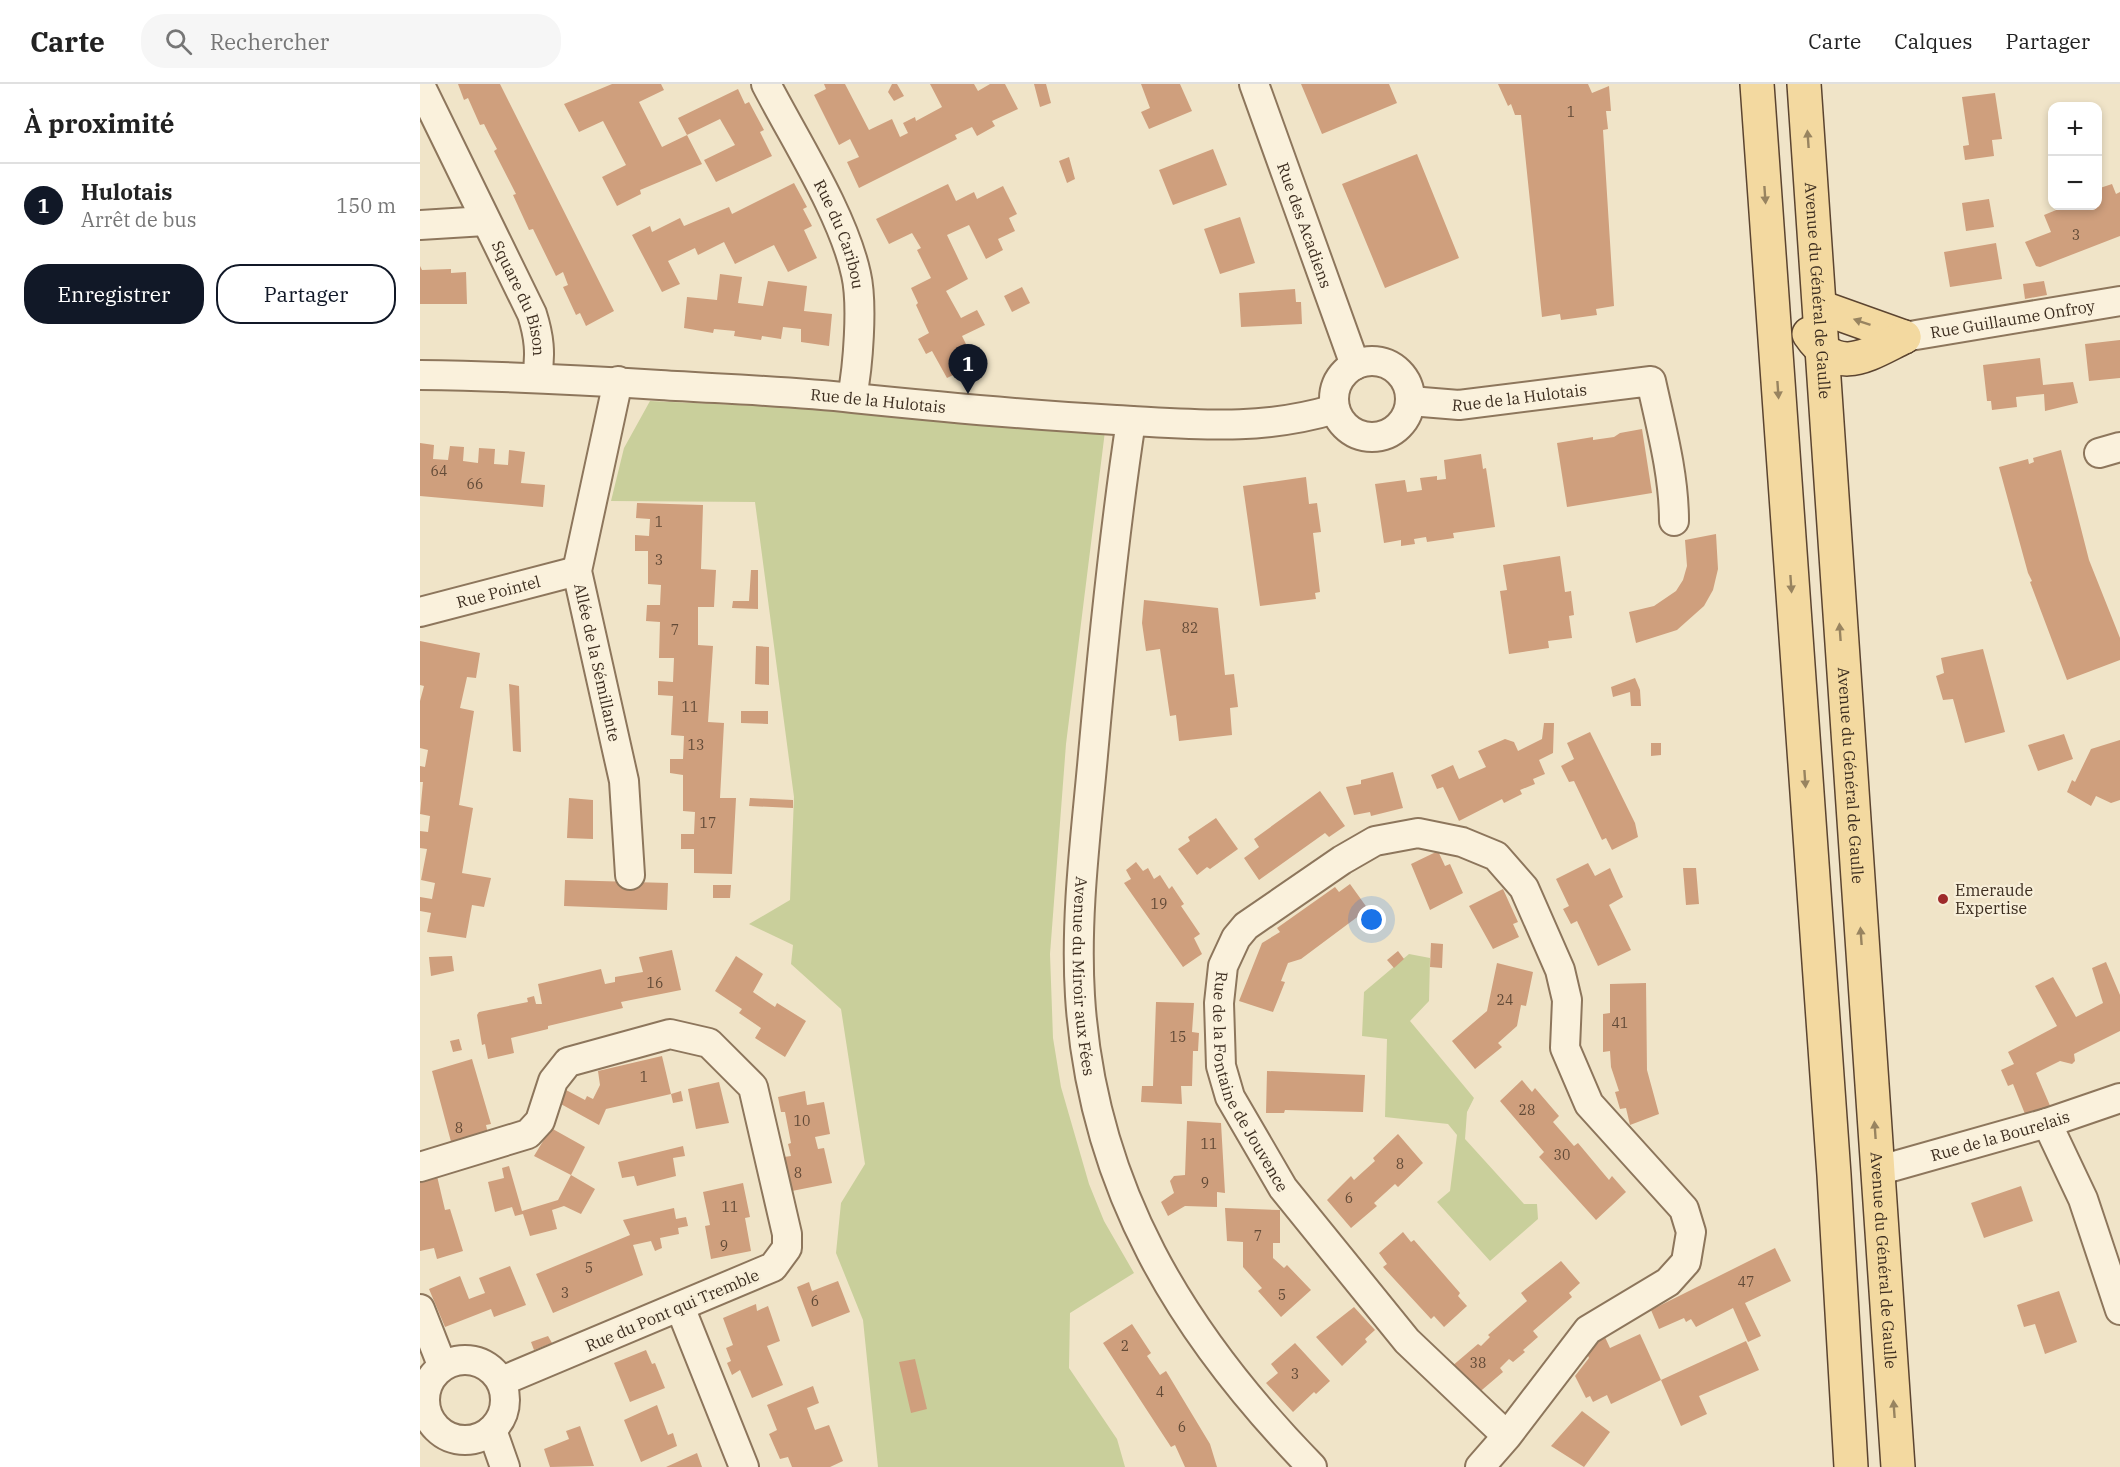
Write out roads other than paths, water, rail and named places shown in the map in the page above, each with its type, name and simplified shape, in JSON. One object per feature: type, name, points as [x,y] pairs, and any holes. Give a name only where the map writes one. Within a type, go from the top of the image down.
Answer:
[{"type":"main road","points":[[1757,84],[1833,1164],[1851,1467]]},
{"type":"main road","name":"Avenue du Général de Gaulle","points":[[1804,84],[1820,307],[1820,351],[1898,1467]]},
{"type":"main road","points":[[1771,278],[1820,351],[1841,359],[1863,358],[1904,337]]},
{"type":"main road","points":[[1820,307],[1904,337]]},
{"type":"street","name":"Rue du Caribou","points":[[766,84],[837,220],[857,275],[859,297],[852,397]]},
{"type":"street","name":"Rue des Acadiens","points":[[1254,84],[1355,365]]},
{"type":"street","name":"Square du Bison","points":[[420,85],[532,314],[538,335],[540,359],[537,376]]},
{"type":"street","name":"Square du Bison","points":[[420,225],[485,221]]},
{"type":"street","name":"Rue Guillaume Onfroy","points":[[1904,337],[2120,301]]},
{"type":"street","points":[[1381,362],[1403,376],[1409,388],[1410,401],[1402,424],[1393,432],[1370,438],[1348,429],[1335,409],[1334,398],[1338,383],[1355,365],[1381,362]]},
{"type":"street","name":"Rue de la Hulotais","points":[[420,375],[537,376],[618,381],[852,397],[927,407],[1171,425],[1265,425],[1301,419],[1335,409]]},
{"type":"street","name":"Allée de la Sémillante","points":[[618,381],[577,571],[624,781],[630,875]]},
{"type":"street","name":"Rue de la Hulotais","points":[[1410,401],[1459,405],[1599,389],[1626,382],[1651,381],[1674,499],[1674,521]]},
{"type":"street","name":"Avenue du Miroir aux Fées","points":[[1131,421],[1112,556],[1081,902],[1080,996],[1095,1102],[1109,1154],[1133,1218],[1149,1253],[1181,1308],[1270,1423],[1312,1467]]},
{"type":"street","name":"Rue Pointel","points":[[420,612],[577,571]]},
{"type":"street","name":"Rue de la Fontaine de Jouvence","points":[[1480,1467],[1507,1436],[1588,1330],[1668,1282],[1686,1262],[1691,1232],[1684,1209],[1589,1104],[1565,1048],[1567,1000],[1560,970],[1524,888],[1496,856],[1462,842],[1418,833],[1375,841],[1342,860],[1246,926],[1236,939],[1222,966],[1219,1003],[1221,1066],[1230,1097],[1283,1188],[1407,1341],[1507,1436]]},
{"type":"street","name":"Rue du Pont qui Tremble","points":[[420,1167],[528,1134],[540,1121],[553,1081],[568,1062],[670,1034],[710,1043],[753,1088],[786,1234],[786,1248],[773,1267],[502,1381]]},
{"type":"street","name":"Rue de la Bourelais","points":[[1877,1171],[2047,1123],[2120,1098]]},
{"type":"street","points":[[2047,1123],[2083,1199],[2120,1310]]},
{"type":"street","points":[[680,1307],[744,1467]]},
{"type":"street","points":[[420,1309],[442,1365]]},
{"type":"street","points":[[464,1359],[486,1364],[502,1381],[506,1399],[503,1416],[492,1431],[470,1441],[445,1436],[424,1420],[426,1389],[429,1380],[442,1365],[464,1359]]},
{"type":"street","points":[[492,1431],[506,1467]]},
{"type":"place","name":"Hulotais","points":[[968,394]]},
{"type":"place","name":"Emeraude Expertise","points":[[1943,899]]}]
